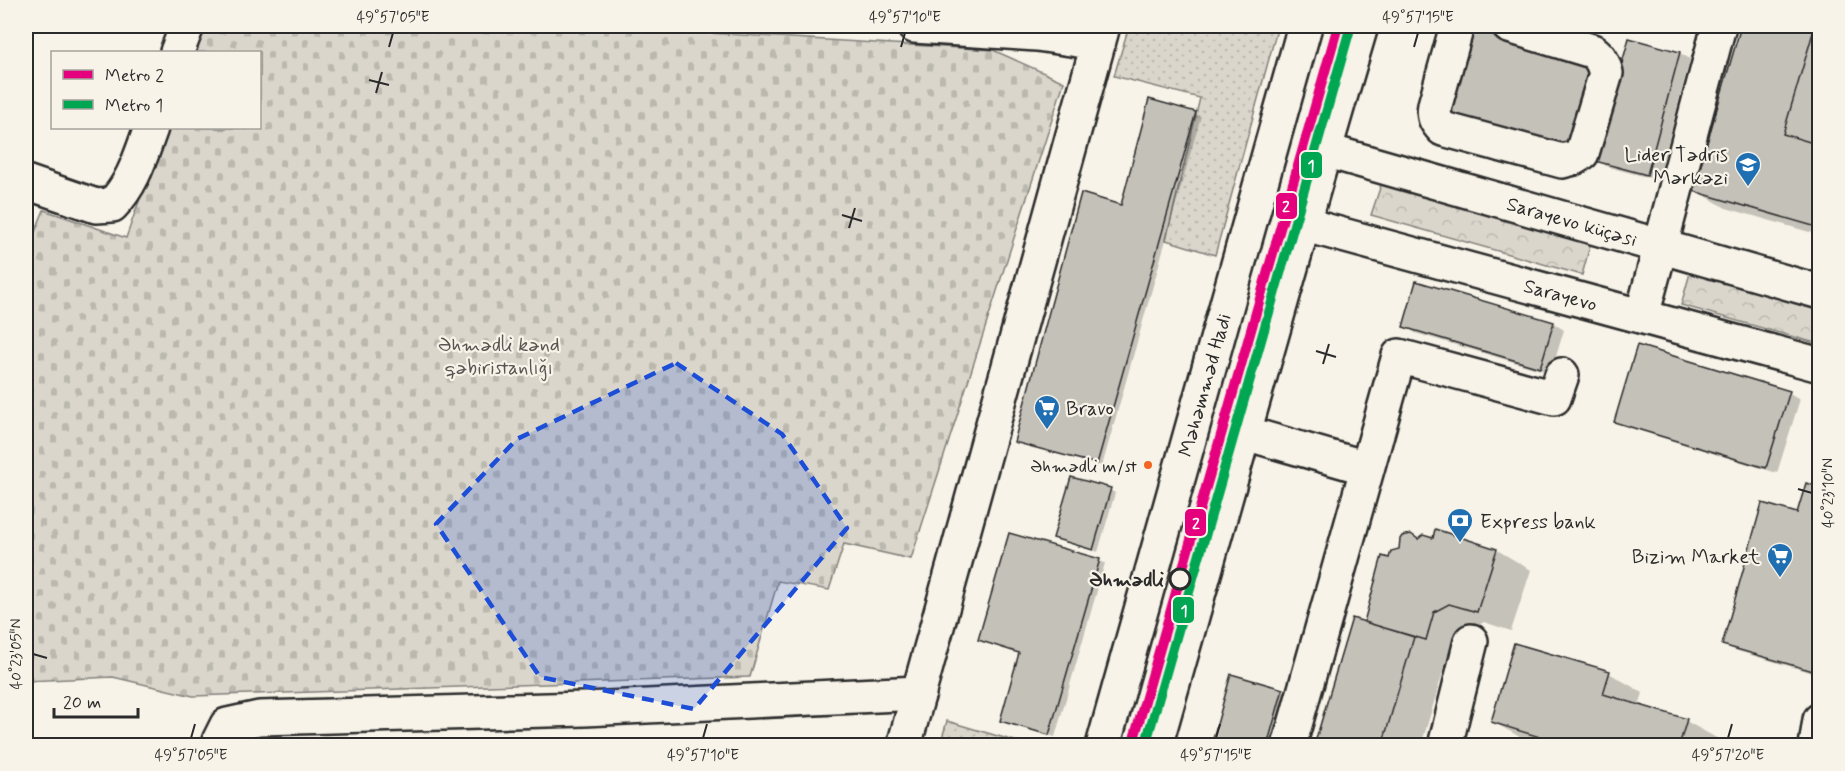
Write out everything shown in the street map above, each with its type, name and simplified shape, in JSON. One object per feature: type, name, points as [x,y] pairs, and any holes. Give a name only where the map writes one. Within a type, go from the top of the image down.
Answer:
[{"type":"street","points":[[177,51],[187,26]]},
{"type":"street","points":[[904,746],[1101,34],[914,26]]},
{"type":"street","name":"Məhəmməd Hadi","points":[[1103,746],[1305,26]]},
{"type":"street","points":[[1155,746],[1302,224],[1361,26]]},
{"type":"street","points":[[1457,26],[1433,115],[1436,122],[1443,129],[1562,161],[1574,158],[1582,153],[1606,72],[1603,63],[1592,51],[1509,26]]},
{"type":"street","points":[[1642,316],[1719,26]]},
{"type":"street","points":[[26,182],[96,206],[112,205],[121,196],[134,173],[150,129]]},
{"type":"street","points":[[1476,193],[1490,142]]},
{"type":"street","name":"Sarayevo küçəsi","points":[[1324,150],[1820,292]]},
{"type":"street","name":"Sarayevo","points":[[1302,224],[1820,365]]},
{"type":"street","points":[[1288,746],[1399,356],[1554,398],[1562,375]]},
{"type":"street","points":[[1245,433],[1367,468]]},
{"type":"street","points":[[1447,745],[1472,641]]},
{"type":"street","points":[[219,746],[227,725],[259,718],[585,709],[919,693]]},
{"type":"street","points":[[1816,746],[1820,720]]},
{"type":"highlighted area","points":[[676,363],[782,434],[847,528],[694,709],[540,677],[436,524],[517,439]]},
{"type":"green space","name":"Əhmədli kənd qəbiristanlığı","points":[[201,26],[593,26],[993,50],[1064,82],[911,559],[844,544],[829,590],[778,581],[750,677],[193,696],[113,677],[26,681],[26,254],[44,210],[126,238],[165,129],[261,129],[261,51],[192,51]]},
{"type":"green space","points":[[1129,26],[1278,26],[1215,255],[1166,240],[1200,98],[1114,76]]},
{"type":"green space","points":[[1382,182],[1591,242],[1582,275],[1371,215]]},
{"type":"green space","points":[[1690,273],[1819,310],[1819,344],[1681,305]]},
{"type":"green space","points":[[947,721],[1028,745],[940,745]]},
{"type":"building","points":[[1452,26],[1477,26],[1597,60],[1569,159],[1426,117]]},
{"type":"building","points":[[1741,26],[1815,26],[1783,134],[1820,145],[1820,228],[1693,191]]},
{"type":"building","points":[[1629,38],[1680,52],[1647,175],[1595,161]]},
{"type":"building","points":[[1149,99],[1196,112],[1097,464],[1014,442],[1081,193],[1121,205]]},
{"type":"building","points":[[1416,281],[1554,322],[1540,368],[1403,327]]},
{"type":"building","points":[[1637,345],[1790,391],[1766,468],[1614,422]]},
{"type":"building","points":[[1071,477],[1111,488],[1093,550],[1053,538]]},
{"type":"building","name":"Bizim Market","points":[[1806,483],[1820,487],[1820,673],[1722,645],[1762,503],[1797,513]]},
{"type":"building","points":[[1435,529],[1497,549],[1477,612],[1449,604],[1434,612],[1426,640],[1364,622],[1382,556],[1389,558],[1391,551],[1399,549],[1402,536],[1411,534],[1418,539],[1423,535],[1433,538]]},
{"type":"building","points":[[1009,533],[1100,559],[1049,735],[1000,721],[1019,653],[978,640]]},
{"type":"building","points":[[1352,618],[1414,637],[1382,746],[1314,746]]},
{"type":"building","points":[[1514,643],[1610,671],[1603,694],[1687,719],[1679,746],[1569,746],[1491,722]]},
{"type":"building","points":[[1231,674],[1283,689],[1267,746],[1211,746]]},
{"type":"metro line","name":"2","points":[[1132,746],[1338,26]]},
{"type":"metro line","name":"1","points":[[1145,746],[1350,29]]},
{"type":"place","name":"Lider Tədris Mərkəzi","points":[[1748,188]]},
{"type":"place","name":"Bravo","points":[[1047,431]]},
{"type":"place","name":"Əhmədli m/st","points":[[1148,465]]},
{"type":"place","name":"Express bank","points":[[1460,544]]},
{"type":"place","name":"Əhmədli","points":[[1180,579]]},
{"type":"place","name":"Bizim Market","points":[[1780,579]]}]
